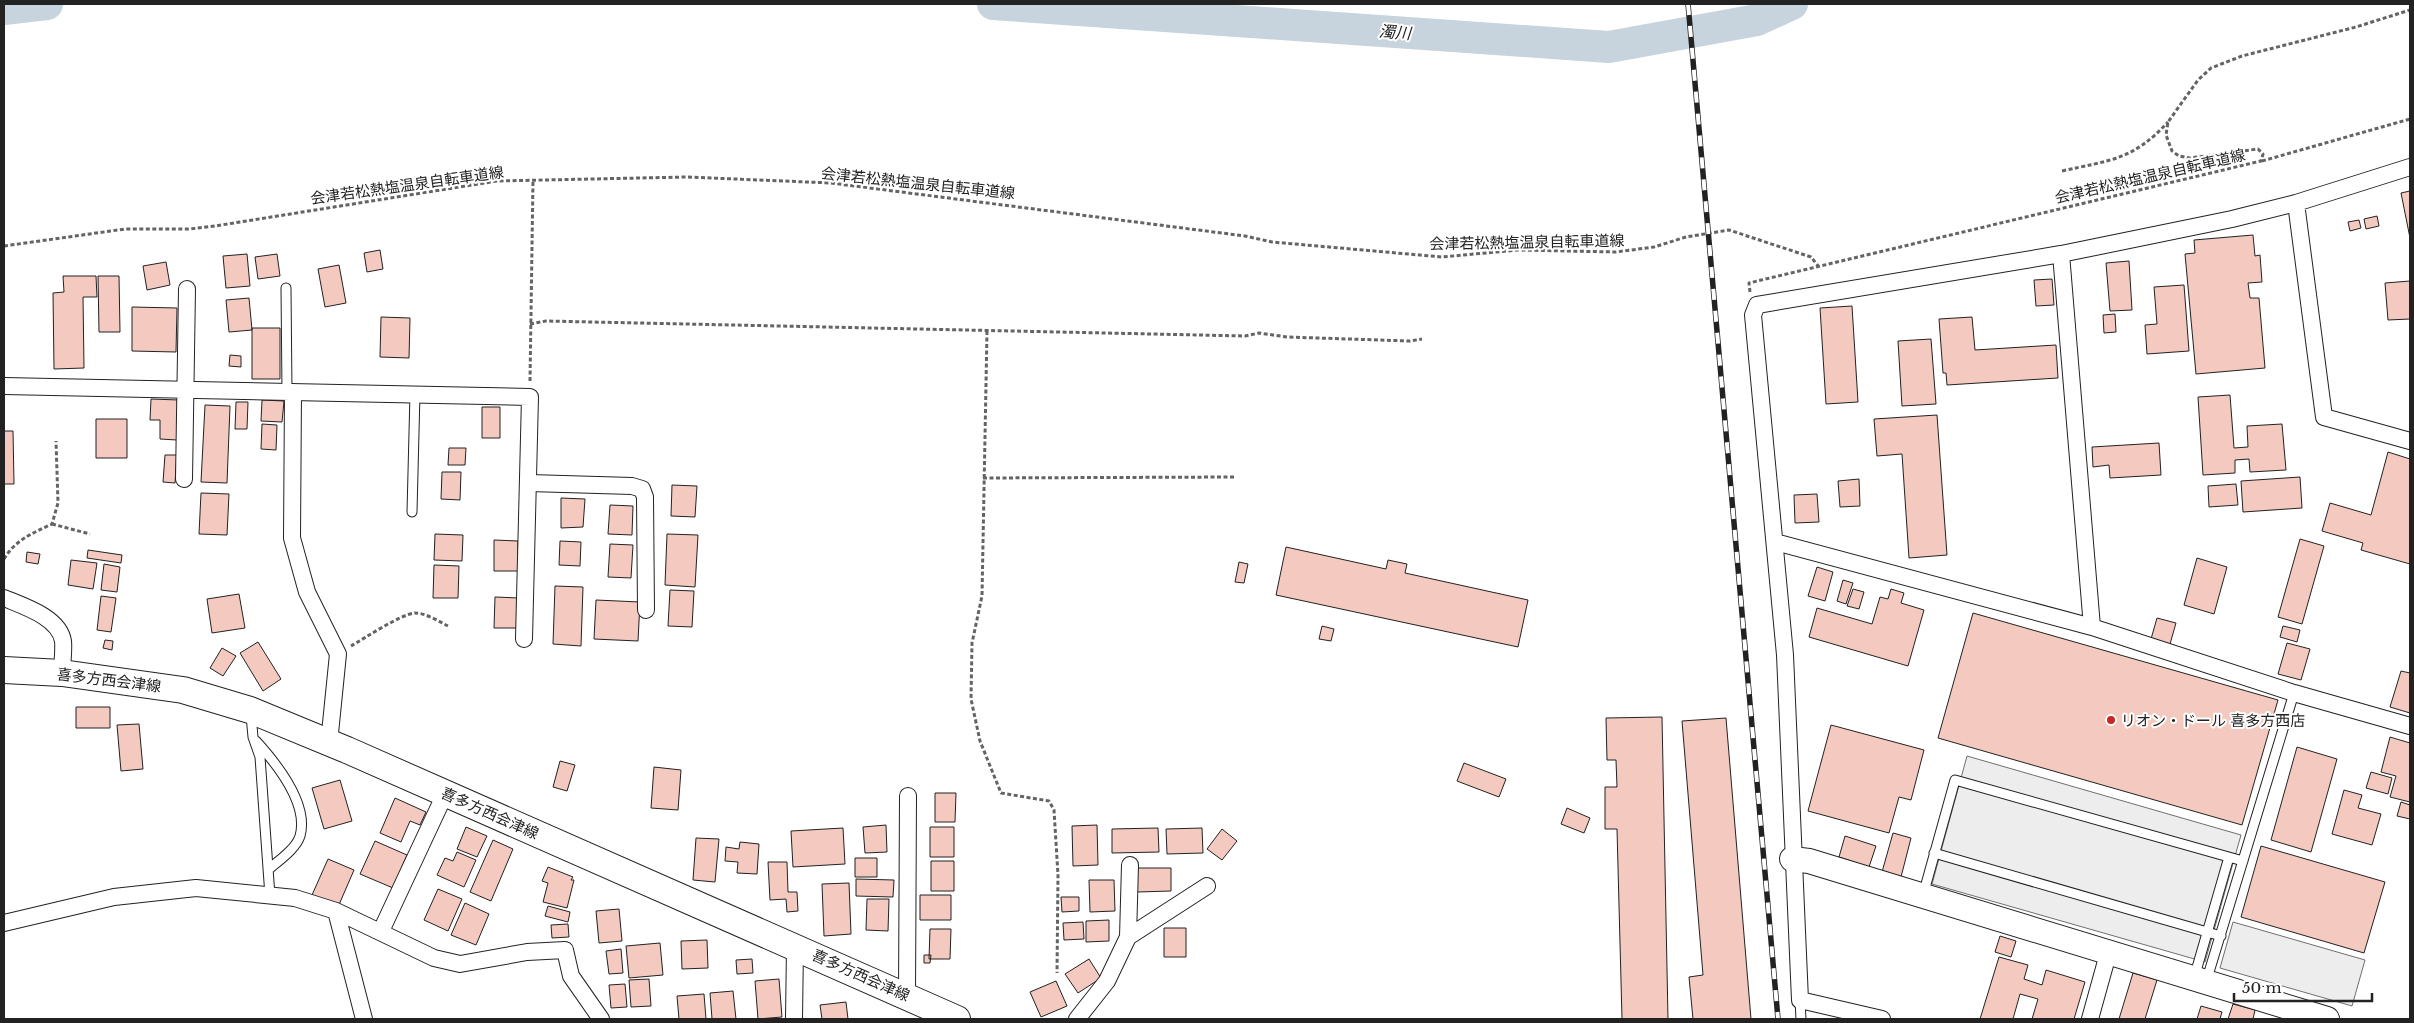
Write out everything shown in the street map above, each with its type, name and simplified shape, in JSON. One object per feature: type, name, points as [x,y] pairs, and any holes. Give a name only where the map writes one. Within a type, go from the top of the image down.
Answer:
[{"type":"main road","name":"喜多方西会津線","points":[[4,670],[62,673],[183,690],[250,710],[795,946],[957,1019]]},
{"type":"street","points":[[1882,1019],[1800,1000],[1792,859],[1785,655],[1753,315],[1757,305],[2061,254],[2232,219],[2296,203],[2410,167]]},
{"type":"street","points":[[2296,203],[2324,417],[2410,441]]},
{"type":"street","points":[[2061,254],[2092,627]]},
{"type":"street","points":[[184,479],[187,289]]},
{"type":"street","points":[[4,386],[415,393],[530,397],[524,639]]},
{"type":"street","points":[[290,392],[294,550],[307,592],[338,654],[329,744]]},
{"type":"street","points":[[528,483],[632,486],[642,488],[645,497],[646,610]]},
{"type":"street","points":[[1774,542],[2092,627],[2294,692],[2410,726]]},
{"type":"street","points":[[4,598],[50,621],[58,629],[63,641],[62,673]]},
{"type":"street","points":[[381,932],[445,794]]},
{"type":"street","points":[[907,996],[908,796]]},
{"type":"street","points":[[1792,859],[1809,861],[2108,954],[2327,1019]]},
{"type":"street","points":[[1077,1019],[1107,981],[1128,937],[1130,865]]},
{"type":"street","points":[[1128,937],[1208,886]]},
{"type":"street","points":[[4,923],[114,897],[196,888],[295,898],[336,911],[434,958],[460,964],[527,952],[565,950],[571,976],[601,1019]]},
{"type":"street","points":[[336,911],[364,1019]]},
{"type":"street","points":[[794,1019],[795,946]]},
{"type":"street","points":[[2090,1019],[2108,954]]},
{"type":"lane","points":[[286,288],[290,392]]},
{"type":"lane","points":[[412,512],[415,393]]},
{"type":"lane","points":[[2200,980],[2221,936],[2294,692]]},
{"type":"lane","points":[[250,710],[253,737],[260,757],[270,896]]},
{"type":"lane","points":[[253,737],[276,763],[294,796],[300,815],[300,836],[294,846],[268,870]]},
{"type":"lane","points":[[1923,896],[1955,780],[2243,861]]},
{"type":"lane","points":[[1934,853],[2221,936]]},
{"type":"lane","points":[[2200,980],[2207,932],[2229,857]]},
{"type":"lane","points":[[1800,1000],[1801,1019]]},
{"type":"path","points":[[2062,171],[2128,154],[2143,146],[2168,122],[2198,80],[2211,68],[2242,56],[2356,27],[2410,10]]},
{"type":"path","points":[[2261,161],[2410,119]]},
{"type":"path","name":"会津若松熱塩温泉自転車道線","points":[[1749,283],[2261,161],[2263,154],[2258,149],[2190,158],[2179,156],[2168,145],[2166,135],[2168,122]]},
{"type":"path","name":"会津若松熱塩温泉自転車道線","points":[[4,246],[125,229],[190,229],[215,226],[497,181],[687,177],[831,183],[1226,233],[1272,242],[1442,257],[1518,250],[1616,252],[1654,247],[1686,237],[1729,230],[1811,258],[1819,267]]},
{"type":"path","points":[[530,397],[533,180]]},
{"type":"path","points":[[530,324],[556,321],[1246,336],[1259,333],[1297,338],[1410,341],[1422,339]]},
{"type":"path","points":[[987,331],[982,596],[972,643],[971,699],[980,741],[1001,793],[1049,801],[1054,810],[1058,875],[1056,974]]},
{"type":"path","points":[[52,524],[58,503],[56,441]]},
{"type":"path","points":[[983,478],[1235,477]]},
{"type":"path","points":[[4,559],[10,548],[26,536],[52,524],[90,534]]},
{"type":"path","points":[[338,654],[402,618],[415,613],[429,616],[448,626]]},
{"type":"shaded area","points":[[1967,756],[2241,835],[2205,962],[1932,884]]},
{"type":"shaded area","points":[[2233,922],[2365,960],[2352,1006],[2220,968]]},
{"type":"building","points":[[2410,191],[2410,238],[2401,193]]},
{"type":"building","points":[[2377,216],[2379,226],[2366,229],[2364,219]]},
{"type":"building","points":[[2359,220],[2361,228],[2350,231],[2348,222]]},
{"type":"building","points":[[2253,235],[2255,256],[2260,255],[2262,282],[2248,283],[2250,298],[2259,298],[2265,368],[2196,374],[2185,254],[2195,253],[2194,240]]},
{"type":"building","points":[[380,250],[383,269],[367,272],[364,253]]},
{"type":"building","points":[[247,254],[250,286],[226,288],[223,256]]},
{"type":"building","points":[[277,254],[280,276],[258,279],[255,257]]},
{"type":"building","points":[[2129,261],[2132,310],[2110,311],[2106,263]]},
{"type":"building","points":[[166,262],[170,285],[147,290],[143,266]]},
{"type":"building","points":[[339,265],[346,303],[325,307],[318,269]]},
{"type":"building","points":[[63,276],[96,276],[97,297],[83,297],[84,368],[54,369],[53,293],[64,292]]},
{"type":"building","points":[[98,276],[119,276],[120,332],[99,332]]},
{"type":"building","points":[[2052,279],[2054,305],[2036,306],[2034,280]]},
{"type":"building","points":[[2410,281],[2410,319],[2388,320],[2385,283]]},
{"type":"building","points":[[2184,285],[2189,351],[2147,354],[2145,325],[2157,324],[2154,287]]},
{"type":"building","points":[[249,298],[252,330],[229,332],[226,300]]},
{"type":"building","points":[[1852,306],[1858,402],[1826,404],[1820,308]]},
{"type":"building","points":[[132,307],[177,308],[176,352],[132,351]]},
{"type":"building","points":[[2115,314],[2116,332],[2104,333],[2103,315]]},
{"type":"building","points":[[381,317],[410,318],[409,358],[380,357]]},
{"type":"building","points":[[1972,317],[1975,350],[2056,345],[2058,378],[1947,385],[1946,373],[1943,373],[1939,319]]},
{"type":"building","points":[[252,328],[280,328],[280,379],[252,379]]},
{"type":"building","points":[[1931,339],[1936,404],[1902,406],[1898,341]]},
{"type":"building","points":[[230,355],[241,356],[241,367],[229,366]]},
{"type":"building","points":[[2230,395],[2234,448],[2248,447],[2247,426],[2282,424],[2286,470],[2250,472],[2249,459],[2235,460],[2235,473],[2203,475],[2198,397]]},
{"type":"building","points":[[151,399],[179,400],[177,440],[160,439],[160,420],[150,420]]},
{"type":"building","points":[[262,400],[284,401],[282,422],[261,421]]},
{"type":"building","points":[[236,402],[248,402],[247,429],[235,429]]},
{"type":"building","points":[[205,405],[230,406],[227,483],[201,482]]},
{"type":"building","points":[[482,407],[500,407],[500,438],[482,438]]},
{"type":"building","points":[[1937,415],[1947,555],[1909,558],[1902,454],[1877,456],[1874,419]]},
{"type":"building","points":[[96,419],[127,419],[127,458],[96,458]]},
{"type":"building","points":[[262,424],[277,425],[276,450],[261,449]]},
{"type":"building","points":[[4,431],[13,431],[14,484],[4,484]]},
{"type":"building","points":[[2159,443],[2161,475],[2110,478],[2109,465],[2093,467],[2092,447]]},
{"type":"building","points":[[449,448],[466,448],[465,465],[448,465]]},
{"type":"building","points":[[2388,452],[2410,459],[2410,564],[2361,550],[2363,543],[2322,531],[2330,503],[2371,515]]},
{"type":"building","points":[[165,455],[177,455],[175,483],[163,482]]},
{"type":"building","points":[[442,472],[461,472],[460,500],[441,499]]},
{"type":"building","points":[[2300,477],[2302,508],[2243,512],[2241,481]]},
{"type":"building","points":[[1859,479],[1860,506],[1840,507],[1838,481]]},
{"type":"building","points":[[2236,484],[2238,505],[2209,507],[2208,486]]},
{"type":"building","points":[[672,485],[697,486],[695,517],[671,516]]},
{"type":"building","points":[[201,493],[229,494],[227,535],[199,534]]},
{"type":"building","points":[[1817,494],[1819,522],[1795,523],[1794,495]]},
{"type":"building","points":[[561,498],[585,499],[583,527],[561,528]]},
{"type":"building","points":[[610,505],[633,506],[632,535],[608,534]]},
{"type":"building","points":[[435,534],[463,535],[462,561],[434,560]]},
{"type":"building","points":[[667,534],[698,535],[695,587],[665,585]]},
{"type":"building","points":[[2300,539],[2324,546],[2302,624],[2278,617]]},
{"type":"building","points":[[494,540],[518,541],[518,571],[494,571]]},
{"type":"building","points":[[560,541],[581,542],[580,566],[559,565]]},
{"type":"building","points":[[610,544],[633,545],[631,578],[608,577]]},
{"type":"building","points":[[1286,547],[1386,569],[1388,560],[1407,564],[1405,573],[1528,600],[1518,647],[1276,595]]},
{"type":"building","points":[[88,550],[122,555],[121,563],[87,558]]},
{"type":"building","points":[[27,552],[40,554],[38,564],[26,562]]},
{"type":"building","points":[[2197,558],[2227,567],[2214,614],[2184,605]]},
{"type":"building","points":[[71,560],[97,563],[93,589],[68,585]]},
{"type":"building","points":[[1239,562],[1248,564],[1244,583],[1235,582]]},
{"type":"building","points":[[104,564],[120,567],[117,592],[101,590]]},
{"type":"building","points":[[434,565],[459,566],[458,598],[433,598]]},
{"type":"building","points":[[1817,567],[1833,572],[1825,601],[1808,596]]},
{"type":"building","points":[[1843,580],[1853,583],[1846,604],[1837,601]]},
{"type":"building","points":[[555,586],[583,587],[581,646],[553,644]]},
{"type":"building","points":[[1853,589],[1864,592],[1859,609],[1847,606]]},
{"type":"building","points":[[1891,589],[1904,593],[1901,603],[1924,610],[1908,666],[1809,637],[1817,608],[1872,624],[1880,597],[1888,599]]},
{"type":"building","points":[[670,590],[694,591],[692,627],[668,626]]},
{"type":"building","points":[[239,594],[245,628],[212,633],[207,599]]},
{"type":"building","points":[[101,596],[116,598],[111,632],[97,630]]},
{"type":"building","points":[[495,597],[519,598],[518,628],[494,628]]},
{"type":"building","points":[[596,600],[640,602],[638,641],[594,639]]},
{"type":"building","points":[[1973,613],[2278,700],[2242,825],[1938,738]]},
{"type":"building","points":[[2157,618],[2176,623],[2170,644],[2151,639]]},
{"type":"building","points":[[1322,626],[1334,629],[1331,641],[1319,639]]},
{"type":"building","points":[[2283,626],[2300,630],[2297,642],[2280,637]]},
{"type":"building","points":[[105,640],[113,641],[112,650],[103,648]]},
{"type":"building","points":[[258,642],[281,679],[263,691],[240,653]]},
{"type":"building","points":[[2287,643],[2310,649],[2301,680],[2278,674]]},
{"type":"building","points":[[222,648],[236,656],[223,676],[210,668]]},
{"type":"building","points":[[2401,671],[2410,673],[2410,713],[2390,707]]},
{"type":"building","points":[[76,707],[110,707],[110,728],[76,728]]},
{"type":"building","points":[[1662,717],[1668,1019],[1622,1019],[1617,829],[1605,829],[1605,787],[1617,787],[1616,760],[1607,760],[1606,718]]},
{"type":"building","points":[[1726,718],[1751,1019],[1693,1019],[1689,977],[1703,975],[1682,721]]},
{"type":"building","points":[[139,724],[143,769],[121,771],[117,725]]},
{"type":"building","points":[[1831,725],[1924,750],[1911,800],[1899,797],[1889,833],[1808,811]]},
{"type":"building","points":[[2390,737],[2410,743],[2410,802],[2390,797],[2396,776],[2381,772]]},
{"type":"building","points":[[2297,747],[2337,759],[2311,852],[2271,840]]},
{"type":"building","points":[[560,761],[575,765],[567,791],[553,787]]},
{"type":"building","points":[[1464,763],[1506,779],[1499,797],[1457,781]]},
{"type":"building","points":[[654,767],[681,770],[678,810],[651,808]]},
{"type":"building","points":[[2371,772],[2392,778],[2388,794],[2366,788]]},
{"type":"building","points":[[340,780],[352,821],[324,829],[312,788]]},
{"type":"building","points":[[2344,790],[2362,795],[2358,808],[2381,814],[2372,845],[2332,834]]},
{"type":"building","points":[[935,793],[956,793],[955,822],[935,822]]},
{"type":"building","points":[[395,798],[426,812],[420,825],[410,821],[401,842],[380,833]]},
{"type":"building","points":[[2401,802],[2410,805],[2410,819],[2397,816]]},
{"type":"building","points":[[1567,808],[1590,818],[1584,833],[1561,824]]},
{"type":"building","points":[[886,825],[887,852],[865,853],[863,827]]},
{"type":"building","points":[[1097,825],[1098,865],[1073,866],[1072,826]]},
{"type":"building","points":[[466,827],[487,836],[477,857],[457,849]]},
{"type":"building","points":[[930,827],[954,827],[954,857],[930,857]]},
{"type":"building","points":[[843,828],[845,864],[793,867],[791,831]]},
{"type":"building","points":[[1158,828],[1159,852],[1112,853],[1112,829]]},
{"type":"building","points":[[1202,828],[1203,853],[1167,854],[1166,829]]},
{"type":"building","points":[[1222,829],[1237,841],[1222,860],[1207,849]]},
{"type":"building","points":[[1893,833],[1911,838],[1901,877],[1882,872]]},
{"type":"building","points":[[1845,836],[1876,846],[1869,867],[1839,857]]},
{"type":"building","points":[[696,838],[719,839],[715,882],[693,880]]},
{"type":"building","points":[[493,840],[513,849],[491,901],[470,892]]},
{"type":"building","points":[[375,841],[407,855],[393,888],[360,874]]},
{"type":"building","points":[[740,842],[759,844],[757,874],[737,873],[738,862],[725,861],[726,847],[739,849]]},
{"type":"building","points":[[2261,846],[2385,882],[2364,953],[2241,917]]},
{"type":"building","points":[[457,852],[476,860],[464,887],[437,875],[445,858],[453,861]]},
{"type":"building","points":[[855,858],[877,858],[877,877],[855,877]]},
{"type":"building","points":[[328,859],[354,870],[338,907],[312,895]]},
{"type":"building","points":[[931,861],[954,861],[954,891],[931,891]]},
{"type":"building","points":[[768,862],[787,862],[788,892],[797,892],[798,911],[787,912],[786,899],[770,900]]},
{"type":"building","points":[[548,867],[573,877],[571,880],[574,880],[567,908],[543,902],[548,883],[542,881]]},
{"type":"building","points":[[1136,868],[1171,868],[1171,891],[1137,892]]},
{"type":"building","points":[[856,879],[894,880],[893,897],[856,896]]},
{"type":"building","points":[[1089,880],[1114,880],[1115,911],[1090,912]]},
{"type":"building","points":[[849,883],[851,934],[824,936],[822,884]]},
{"type":"building","points":[[438,889],[462,899],[448,931],[424,920]]},
{"type":"building","points":[[920,895],[951,895],[951,920],[920,920]]},
{"type":"building","points":[[1061,897],[1079,897],[1079,911],[1062,912]]},
{"type":"building","points":[[867,899],[889,899],[888,931],[866,930]]},
{"type":"building","points":[[465,903],[489,914],[476,945],[451,935]]},
{"type":"building","points":[[548,906],[570,912],[568,922],[545,916]]},
{"type":"building","points":[[619,909],[622,941],[599,943],[596,911]]},
{"type":"building","points":[[1109,920],[1109,941],[1086,942],[1086,921]]},
{"type":"building","points":[[1083,922],[1084,939],[1064,940],[1063,923]]},
{"type":"building","points":[[568,924],[569,937],[552,938],[551,925]]},
{"type":"building","points":[[1164,928],[1186,928],[1186,957],[1164,957]]},
{"type":"building","points":[[930,929],[951,929],[950,959],[929,959]]},
{"type":"building","points":[[2000,936],[2016,941],[2011,957],[1995,952]]},
{"type":"building","points":[[707,940],[708,968],[682,969],[681,941]]},
{"type":"building","points":[[660,943],[663,975],[629,978],[626,946]]},
{"type":"building","points":[[621,949],[623,973],[609,974],[606,951]]},
{"type":"building","points":[[924,955],[931,955],[930,963],[924,963]]},
{"type":"building","points":[[1999,957],[2028,965],[2024,979],[2042,985],[2046,970],[2085,982],[2074,1019],[2032,1019],[2038,999],[2020,994],[2013,1019],[1980,1019]]},
{"type":"building","points":[[752,959],[753,973],[737,974],[736,960]]},
{"type":"building","points":[[1089,959],[1101,978],[1078,993],[1065,974]]},
{"type":"building","points":[[2133,973],[2157,980],[2145,1019],[2119,1019]]},
{"type":"building","points":[[649,979],[651,1006],[631,1007],[629,980]]},
{"type":"building","points":[[779,979],[782,1017],[758,1019],[755,981]]},
{"type":"building","points":[[1056,981],[1067,1006],[1041,1017],[1030,992]]},
{"type":"building","points":[[625,984],[627,1007],[611,1008],[609,985]]},
{"type":"building","points":[[733,991],[736,1019],[712,1019],[710,993]]},
{"type":"building","points":[[704,994],[706,1019],[679,1019],[677,996]]},
{"type":"building","points":[[846,1002],[848,1019],[822,1019],[820,1005]]},
{"type":"building","points":[[2233,1004],[2255,1010],[2253,1019],[2228,1019]]},
{"type":"building","points":[[2201,1006],[2222,1012],[2220,1019],[2197,1019]]},
{"type":"waterway","name":"濁川","points":[[4,9],[47,4]]},
{"type":"waterway","name":"濁川","points":[[993,4],[1609,47],[1757,20],[1792,4]]},
{"type":"railway","points":[[1688,4],[1778,1019]]},
{"type":"place","name":"リオン・ドール 喜多方西店","points":[[2111,720]]}]
